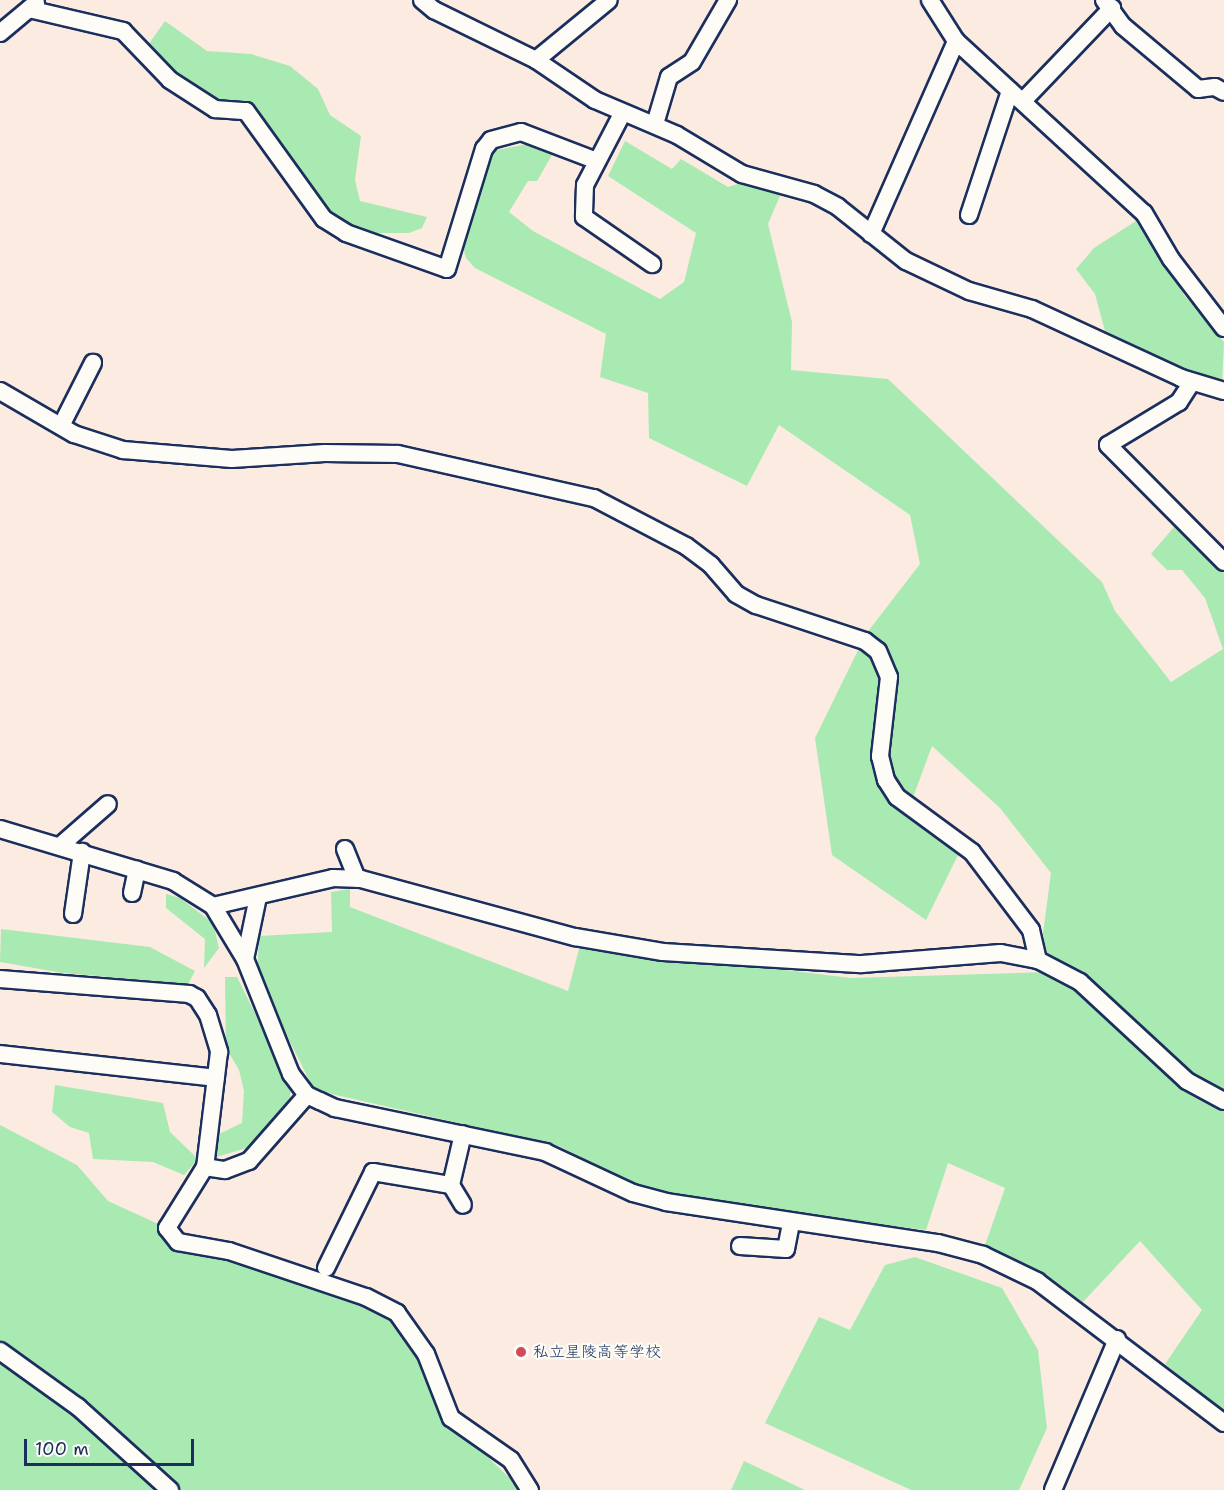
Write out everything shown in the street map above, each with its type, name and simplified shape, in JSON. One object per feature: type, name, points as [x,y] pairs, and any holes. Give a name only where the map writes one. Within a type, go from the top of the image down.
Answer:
[{"type":"street","points":[[422,0],[434,10],[536,60],[622,114],[655,124],[742,174],[814,194],[906,261],[969,291],[1032,309],[1192,382],[1224,391]]},
{"type":"street","points":[[536,60],[609,0]]},
{"type":"street","points":[[655,124],[669,77],[692,62],[728,0]]},
{"type":"street","points":[[930,0],[956,41],[1144,213],[1172,260],[1224,327]]},
{"type":"street","points":[[969,215],[1016,96],[1108,4],[1123,26],[1198,89],[1215,87],[1224,92]]},
{"type":"street","points":[[0,33],[34,5],[123,31],[170,80],[215,109],[246,111],[324,219],[346,233],[447,269],[484,148],[490,141],[521,132],[597,161]]},
{"type":"street","points":[[871,234],[956,41]]},
{"type":"street","points":[[622,114],[585,185],[584,217],[652,264]]},
{"type":"street","points":[[61,426],[93,363]]},
{"type":"street","points":[[1192,382],[1179,402],[1108,445],[1224,562]]},
{"type":"street","points":[[0,390],[93,443],[123,450],[232,459],[325,453],[398,454],[550,485],[594,498],[686,546],[711,566],[736,594],[756,605],[865,641],[878,651],[889,677],[880,756],[886,780],[897,797],[972,852],[1031,930],[1038,960]]},
{"type":"street","points":[[60,846],[108,804]]},
{"type":"street","points":[[0,829],[183,885],[213,906],[244,959],[291,1074],[307,1095],[336,1108],[554,1155],[620,1187],[666,1202],[938,1244],[983,1256],[1037,1281],[1117,1339],[1224,1423]]},
{"type":"street","points":[[345,849],[357,879]]},
{"type":"street","points":[[73,914],[81,852]]},
{"type":"street","points":[[132,893],[138,870]]},
{"type":"street","points":[[213,906],[333,878],[357,879],[575,937],[663,952],[862,963],[1001,953],[1038,960],[1080,982],[1187,1081],[1224,1101]]},
{"type":"street","points":[[244,959],[258,897]]},
{"type":"street","points":[[0,979],[189,994],[196,998],[208,1015],[219,1052],[205,1167],[167,1228],[178,1242],[230,1251],[366,1297],[397,1313],[426,1354],[451,1418],[511,1460],[530,1490]]},
{"type":"street","points":[[0,1054],[216,1078]]},
{"type":"street","points":[[205,1167],[225,1170],[249,1161],[307,1095]]},
{"type":"street","points":[[462,1134],[451,1185],[463,1205]]},
{"type":"street","points":[[326,1268],[373,1172],[451,1185]]},
{"type":"street","points":[[740,1246],[786,1249],[791,1223]]},
{"type":"street","points":[[1053,1490],[1117,1339]]},
{"type":"street","points":[[0,1351],[78,1407],[170,1490]]},
{"type":"green space","points":[[165,21],[207,51],[251,54],[290,66],[318,89],[330,115],[361,136],[355,180],[360,201],[427,217],[422,228],[409,233],[346,233],[246,111],[215,109],[143,52]]},
{"type":"green space","points":[[625,141],[672,169],[681,159],[728,187],[748,181],[782,191],[768,224],[792,322],[791,370],[888,379],[1102,582],[1115,611],[1171,682],[1223,649],[1205,598],[1182,570],[1167,570],[1151,554],[1174,527],[1181,527],[1224,573],[1224,1413],[1165,1364],[1202,1310],[1140,1241],[1083,1302],[1044,1273],[983,1251],[1005,1188],[948,1163],[926,1230],[708,1203],[633,1185],[559,1146],[314,1090],[257,975],[259,936],[332,932],[331,892],[350,889],[350,907],[568,991],[580,945],[851,978],[1047,972],[1043,933],[1051,873],[1000,808],[932,746],[907,814],[960,851],[926,920],[832,855],[815,738],[866,634],[920,564],[910,515],[779,425],[747,486],[649,438],[648,393],[600,377],[606,334],[475,268],[466,258],[462,243],[478,201],[490,151],[529,144],[552,155],[537,181],[528,181],[509,212],[533,231],[660,299],[684,282],[696,233],[608,176]]},
{"type":"green space","points":[[1139,219],[1184,295],[1224,342],[1222,386],[1105,331],[1095,294],[1076,269],[1094,248]]},
{"type":"green space","points":[[166,894],[180,898],[213,923],[219,948],[204,968],[205,939],[166,908]]},
{"type":"green space","points":[[1,929],[150,947],[195,971],[188,984],[63,973],[0,962]]},
{"type":"green space","points":[[225,977],[237,977],[291,1086],[289,1109],[254,1146],[216,1157],[219,1134],[242,1123],[244,1091],[239,1070],[226,1048]]},
{"type":"green space","points":[[55,1085],[163,1103],[170,1132],[198,1159],[184,1175],[153,1162],[93,1159],[89,1133],[70,1127],[52,1112]]},
{"type":"green space","points":[[0,1125],[77,1165],[108,1201],[167,1228],[176,1244],[393,1315],[419,1344],[447,1418],[522,1490],[0,1490]]},
{"type":"green space","points":[[915,1257],[1002,1288],[1038,1350],[1047,1428],[1019,1490],[911,1490],[765,1423],[819,1317],[850,1330],[885,1265]]},
{"type":"green space","points":[[744,1461],[805,1490],[731,1490]]},
{"type":"place","name":"私立星陵高等学校","points":[[521,1352]]}]
